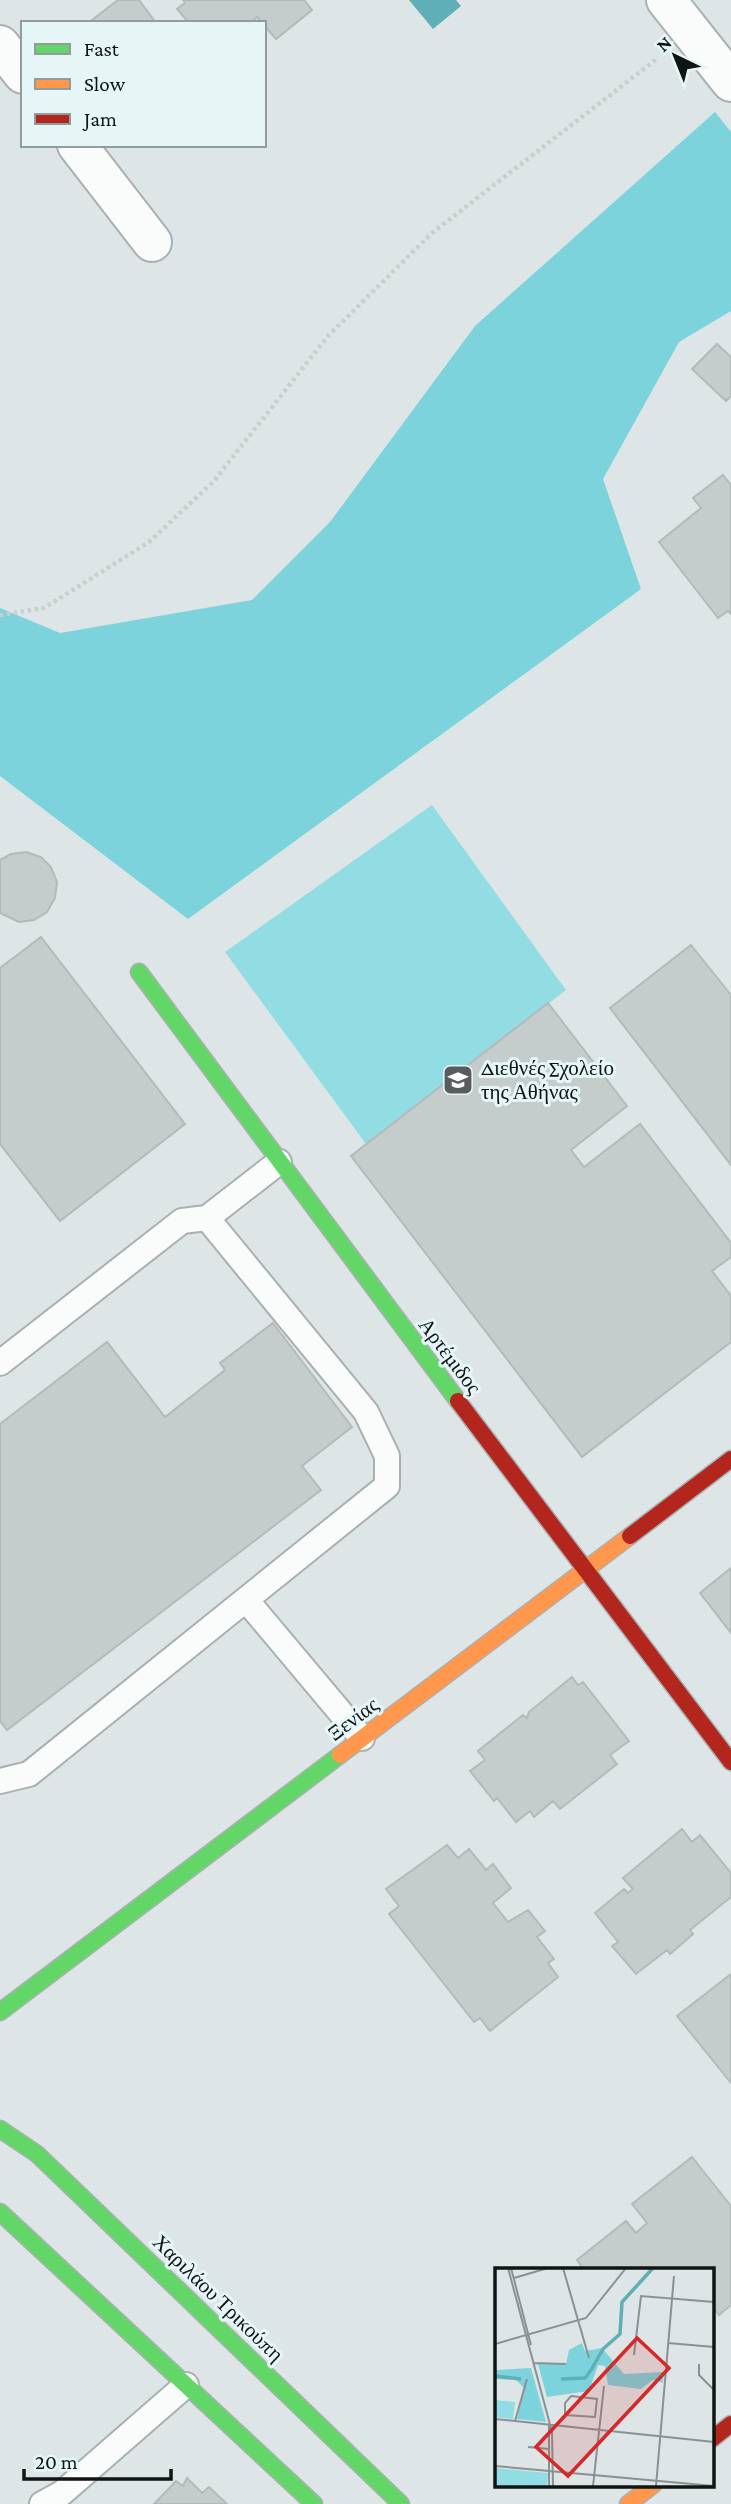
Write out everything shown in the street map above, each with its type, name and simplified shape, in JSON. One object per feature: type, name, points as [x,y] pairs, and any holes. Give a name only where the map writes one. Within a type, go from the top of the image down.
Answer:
[{"type":"street","points":[[666,0],[731,82]]},
{"type":"street","points":[[0,45],[21,71]]},
{"type":"street","points":[[79,147],[152,242]]},
{"type":"street","name":"Αρτέμιδος","points":[[139,972],[584,1570],[731,1762]]},
{"type":"street","name":"Ξενίας","points":[[0,2012],[731,1459]]},
{"type":"street","name":"Χαριλάου Τρικούπη","points":[[0,2129],[37,2154],[401,2504]]},
{"type":"street","points":[[0,2212],[314,2504]]},
{"type":"street","points":[[714,2437],[731,2424]]},
{"type":"street","points":[[628,2504],[652,2486]]},
{"type":"lane","points":[[0,1363],[182,1222],[207,1218],[279,1162]]},
{"type":"lane","points":[[0,1780],[29,1774],[387,1486],[387,1456],[366,1412],[207,1218]]},
{"type":"lane","points":[[247,1601],[362,1738]]},
{"type":"lane","points":[[42,2504],[62,2493],[186,2385]]},
{"type":"path","points":[[0,615],[44,608],[149,542],[214,481],[328,336],[432,233],[691,32]]},
{"type":"shaded area","points":[[409,0],[456,0],[461,6],[433,29]]},
{"type":"shaded area","points":[[715,112],[731,132],[731,311],[679,342],[603,479],[641,589],[188,919],[0,776],[0,608],[60,633],[252,600],[330,522],[475,326]]},
{"type":"shaded area","points":[[432,805],[566,990],[366,1144],[225,952]]},
{"type":"building","points":[[118,0],[139,0],[155,21],[91,21]]},
{"type":"building","points":[[183,0],[304,0],[312,10],[276,39],[266,27],[266,21],[260,21],[257,17],[252,21],[187,21],[177,9],[185,3]]},
{"type":"building","points":[[717,344],[731,357],[731,396],[726,401],[692,369]]},
{"type":"building","points":[[723,475],[731,485],[731,614],[728,611],[718,618],[659,542],[701,508],[693,498]]},
{"type":"building","points":[[26,852],[41,857],[51,867],[57,882],[55,898],[47,912],[34,920],[19,922],[0,913],[0,860],[11,854]]},
{"type":"building","points":[[41,937],[185,1124],[60,1221],[0,1144],[0,968]]},
{"type":"building","points":[[691,945],[731,995],[731,1165],[610,1008]]},
{"type":"building","points":[[548,1003],[627,1106],[571,1150],[584,1167],[640,1124],[731,1243],[731,1257],[712,1271],[731,1296],[731,1342],[582,1457],[351,1156]]},
{"type":"building","points":[[273,1323],[352,1427],[302,1466],[321,1490],[7,1730],[0,1721],[0,1424],[107,1342],[165,1417],[225,1370],[220,1363]]},
{"type":"building","points":[[731,1568],[731,1633],[700,1593]]},
{"type":"building","points":[[572,1677],[578,1685],[583,1682],[629,1741],[610,1755],[617,1764],[560,1809],[553,1801],[534,1817],[530,1811],[516,1822],[497,1798],[494,1801],[470,1771],[485,1760],[478,1751],[523,1715],[527,1718],[529,1712]]},
{"type":"building","points":[[682,1829],[692,1842],[700,1835],[731,1873],[731,1897],[690,1930],[693,1934],[670,1954],[667,1950],[636,1974],[612,1946],[618,1942],[595,1913],[624,1889],[628,1893],[633,1889],[623,1878]]},
{"type":"building","points":[[447,1845],[458,1858],[469,1849],[486,1870],[493,1864],[511,1888],[493,1903],[508,1922],[528,1910],[545,1931],[537,1937],[554,1959],[548,1963],[558,1977],[490,2031],[480,2018],[474,2022],[389,1914],[399,1906],[386,1889]]},
{"type":"building","points":[[731,1974],[731,2083],[677,2016]]},
{"type":"building","points":[[692,2157],[731,2206],[731,2305],[719,2315],[714,2309],[714,2268],[583,2268],[577,2260],[626,2221],[636,2233],[647,2223],[632,2204]]},
{"type":"building","points":[[187,2478],[202,2493],[209,2487],[227,2504],[154,2504],[176,2481],[183,2486]]},
{"type":"traffic: fast","points":[[139,972],[458,1401]]},
{"type":"traffic: fast","points":[[0,2012],[340,1755]]},
{"type":"traffic: fast","points":[[0,2129],[37,2154],[401,2504]]},
{"type":"traffic: fast","points":[[0,2212],[314,2504]]},
{"type":"traffic: slow","points":[[340,1755],[630,1536]]},
{"type":"traffic: slow","points":[[628,2504],[652,2486]]},
{"type":"traffic: jam","points":[[458,1401],[731,1762]]},
{"type":"traffic: jam","points":[[630,1536],[731,1459]]},
{"type":"traffic: jam","points":[[714,2437],[731,2424]]},
{"type":"place","name":"Διεθνές Σχολείο της Αθήνας","points":[[458,1080]]}]
